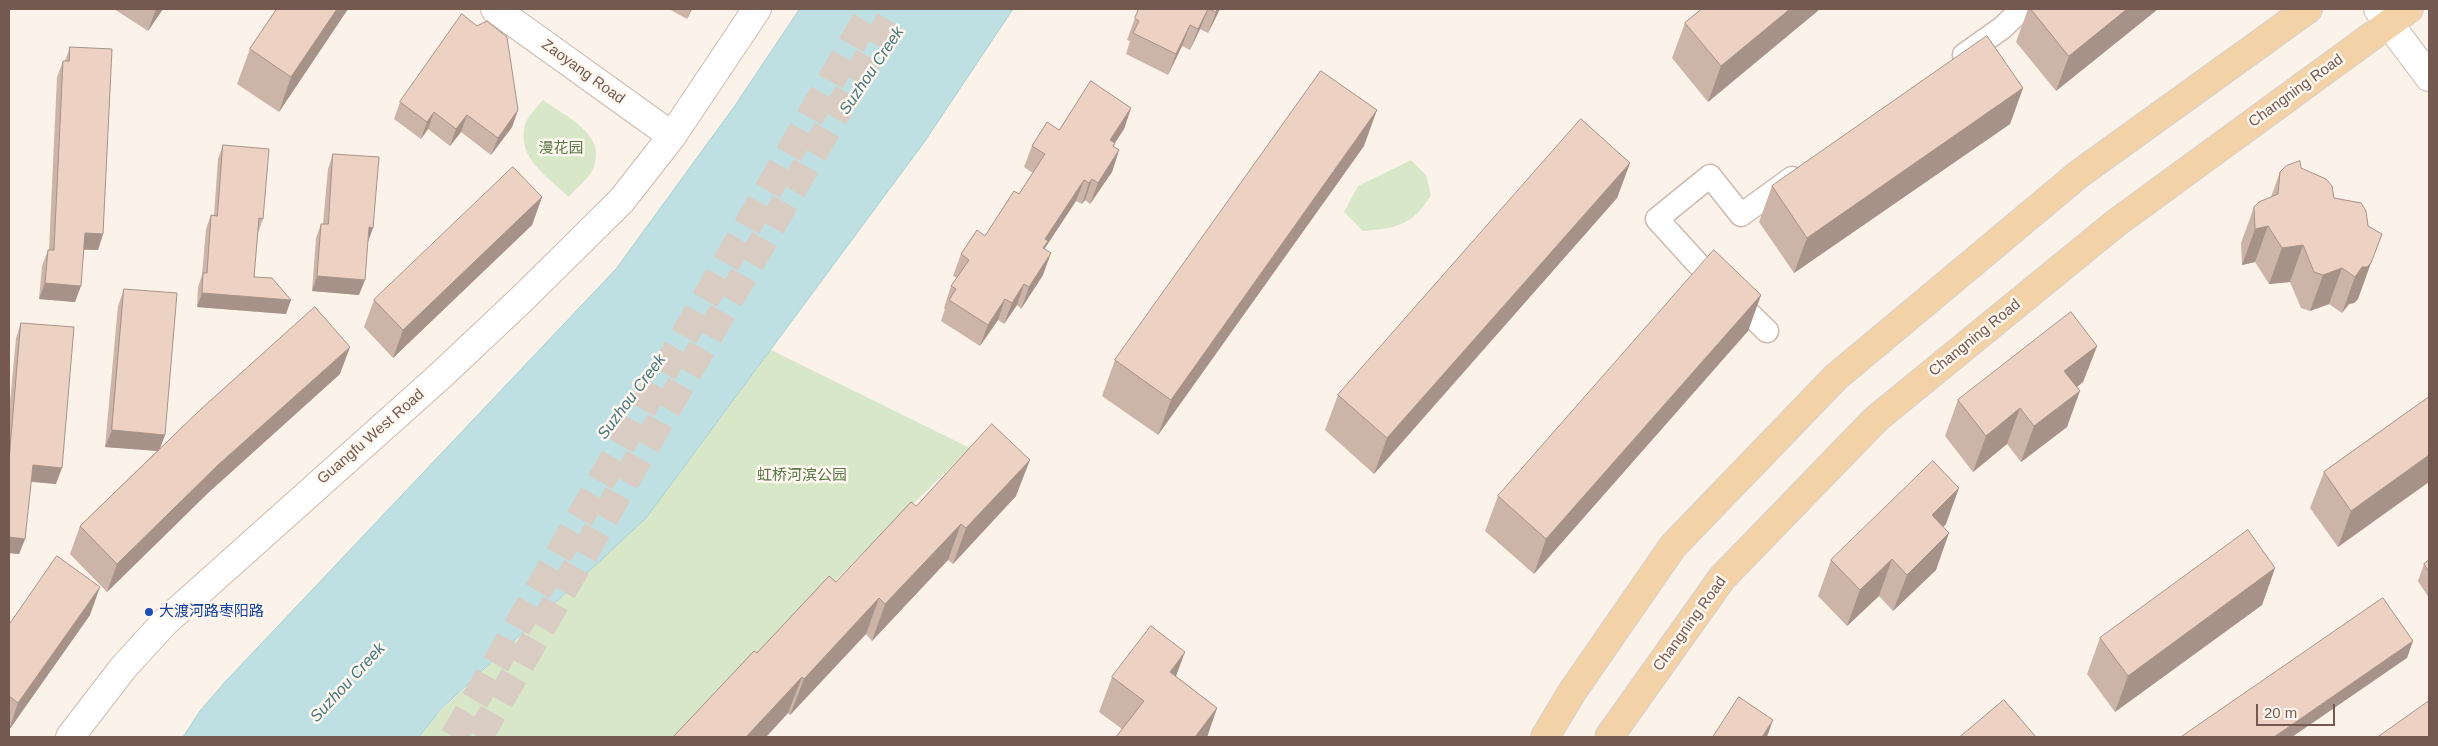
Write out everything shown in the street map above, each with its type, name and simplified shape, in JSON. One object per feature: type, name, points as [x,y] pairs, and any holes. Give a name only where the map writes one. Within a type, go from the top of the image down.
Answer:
[{"type":"main road","points":[[1545,737],[1572,692],[1673,546],[1836,377],[2079,174],[2308,9]]},
{"type":"main road","name":"Changning Road","points":[[1609,737],[1722,578],[1876,419],[2116,223],[2392,13]]},
{"type":"street","name":"Zaoyang Road","points":[[495,9],[672,136]]},
{"type":"street","name":"Guangfu West Road","points":[[70,737],[123,668],[165,622],[439,377],[525,296],[622,200],[672,136],[757,9]]},
{"type":"street","points":[[1946,67],[2002,28],[2022,9]]},
{"type":"street","points":[[2392,13],[2429,77]]},
{"type":"street","points":[[1767,331],[1696,262],[1657,219],[1710,176],[1741,215],[1812,164]]},
{"type":"green space","name":"漫花园","points":[[543,100],[583,128],[595,147],[596,158],[592,171],[588,178],[569,197],[544,175],[525,148],[523,137],[526,122]]},
{"type":"green space","points":[[1411,160],[1426,175],[1431,195],[1417,213],[1403,224],[1363,231],[1344,212],[1358,186]]},
{"type":"green space","name":"虹桥河滨公园","points":[[771,350],[970,448],[676,737],[420,737],[434,717],[646,518]]},
{"type":"water","name":"Suzhou Creek","points":[[800,9],[1013,9],[925,141],[646,518],[439,711],[419,737],[183,737],[200,711],[225,682],[616,269],[734,107]]},
{"type":"building","points":[[277,9],[337,9],[291,77],[250,49]]},
{"type":"building","points":[[1139,9],[1208,9],[1198,29],[1190,25],[1176,54],[1133,33],[1139,21],[1135,18]]},
{"type":"building","points":[[1702,9],[1790,9],[1721,66],[1685,23]]},
{"type":"building","points":[[2031,9],[2127,9],[2069,56]]},
{"type":"building","points":[[462,14],[477,26],[487,21],[507,37],[518,110],[498,138],[467,115],[456,129],[434,112],[427,122],[400,102]]},
{"type":"building","points":[[1987,36],[2023,88],[1807,238],[1772,186]]},
{"type":"building","points":[[70,47],[112,49],[103,234],[85,233],[81,286],[45,283],[48,250],[54,250],[63,61],[69,61]]},
{"type":"building","points":[[1321,71],[1377,110],[1171,400],[1115,360]]},
{"type":"building","points":[[1091,81],[1131,108],[1110,140],[1115,143],[1113,146],[1119,150],[1098,183],[1092,179],[1089,183],[1084,180],[1045,239],[1048,241],[1043,248],[1051,253],[1029,287],[1024,284],[1012,303],[1005,299],[988,325],[949,300],[956,289],[951,286],[969,260],[961,254],[977,230],[985,236],[1014,191],[1019,194],[1045,154],[1032,146],[1047,122],[1059,130]]},
{"type":"building","points":[[1581,119],[1630,163],[1387,438],[1338,395]]},
{"type":"building","points":[[223,145],[269,149],[263,219],[259,218],[254,277],[272,278],[291,300],[202,293],[203,273],[207,273],[211,215],[217,216]]},
{"type":"building","points":[[333,154],[379,157],[373,228],[369,227],[365,280],[317,276],[321,224],[328,224]]},
{"type":"building","points":[[2300,161],[2301,168],[2326,179],[2332,186],[2334,198],[2361,203],[2366,211],[2368,226],[2382,234],[2371,263],[2367,267],[2362,267],[2355,277],[2342,268],[2323,275],[2314,272],[2303,245],[2282,248],[2268,226],[2255,229],[2254,207],[2259,202],[2278,194],[2280,172],[2286,166]]},
{"type":"building","points":[[513,167],[542,197],[403,330],[374,300]]},
{"type":"building","points":[[1714,250],[1761,295],[1546,539],[1498,496]]},
{"type":"building","points":[[124,289],[177,293],[165,435],[112,430]]},
{"type":"building","points":[[315,307],[350,347],[218,465],[117,564],[80,526],[200,410]]},
{"type":"building","points":[[2071,312],[2097,346],[2064,371],[2080,391],[2034,426],[2020,408],[1986,436],[1958,400]]},
{"type":"building","points":[[21,323],[74,327],[62,468],[33,465],[25,539],[9,537],[9,461]]},
{"type":"building","points":[[2429,397],[2429,455],[2351,511],[2324,472]]},
{"type":"building","points":[[992,424],[1030,460],[966,528],[961,524],[885,604],[879,598],[804,679],[802,677],[746,737],[673,737],[754,651],[757,653],[829,576],[836,582],[911,502],[916,506]]},
{"type":"building","points":[[1933,461],[1959,488],[1932,515],[1949,533],[1907,575],[1892,559],[1860,590],[1831,560]]},
{"type":"building","points":[[2248,530],[2275,568],[2128,676],[2100,638]]},
{"type":"building","points":[[57,556],[100,587],[18,703],[9,696],[9,625]]},
{"type":"building","points":[[2429,560],[2429,572],[2424,564]]},
{"type":"building","points":[[2383,598],[2413,641],[2274,737],[2181,737]]},
{"type":"building","points":[[1151,626],[1185,652],[1170,672],[1217,708],[1195,737],[1116,737],[1144,701],[1112,677]]},
{"type":"building","points":[[1739,697],[1773,720],[1762,737],[1713,737]]},
{"type":"building","points":[[2004,700],[2036,737],[1960,737]]},
{"type":"building","points":[[2429,701],[2429,737],[2378,737]]},
{"type":"tunnel","points":[[454,737],[872,9]]},
{"type":"tunnel","points":[[479,737],[896,9]]},
{"type":"place","name":"大渡河路枣阳路","points":[[149,612]]}]
